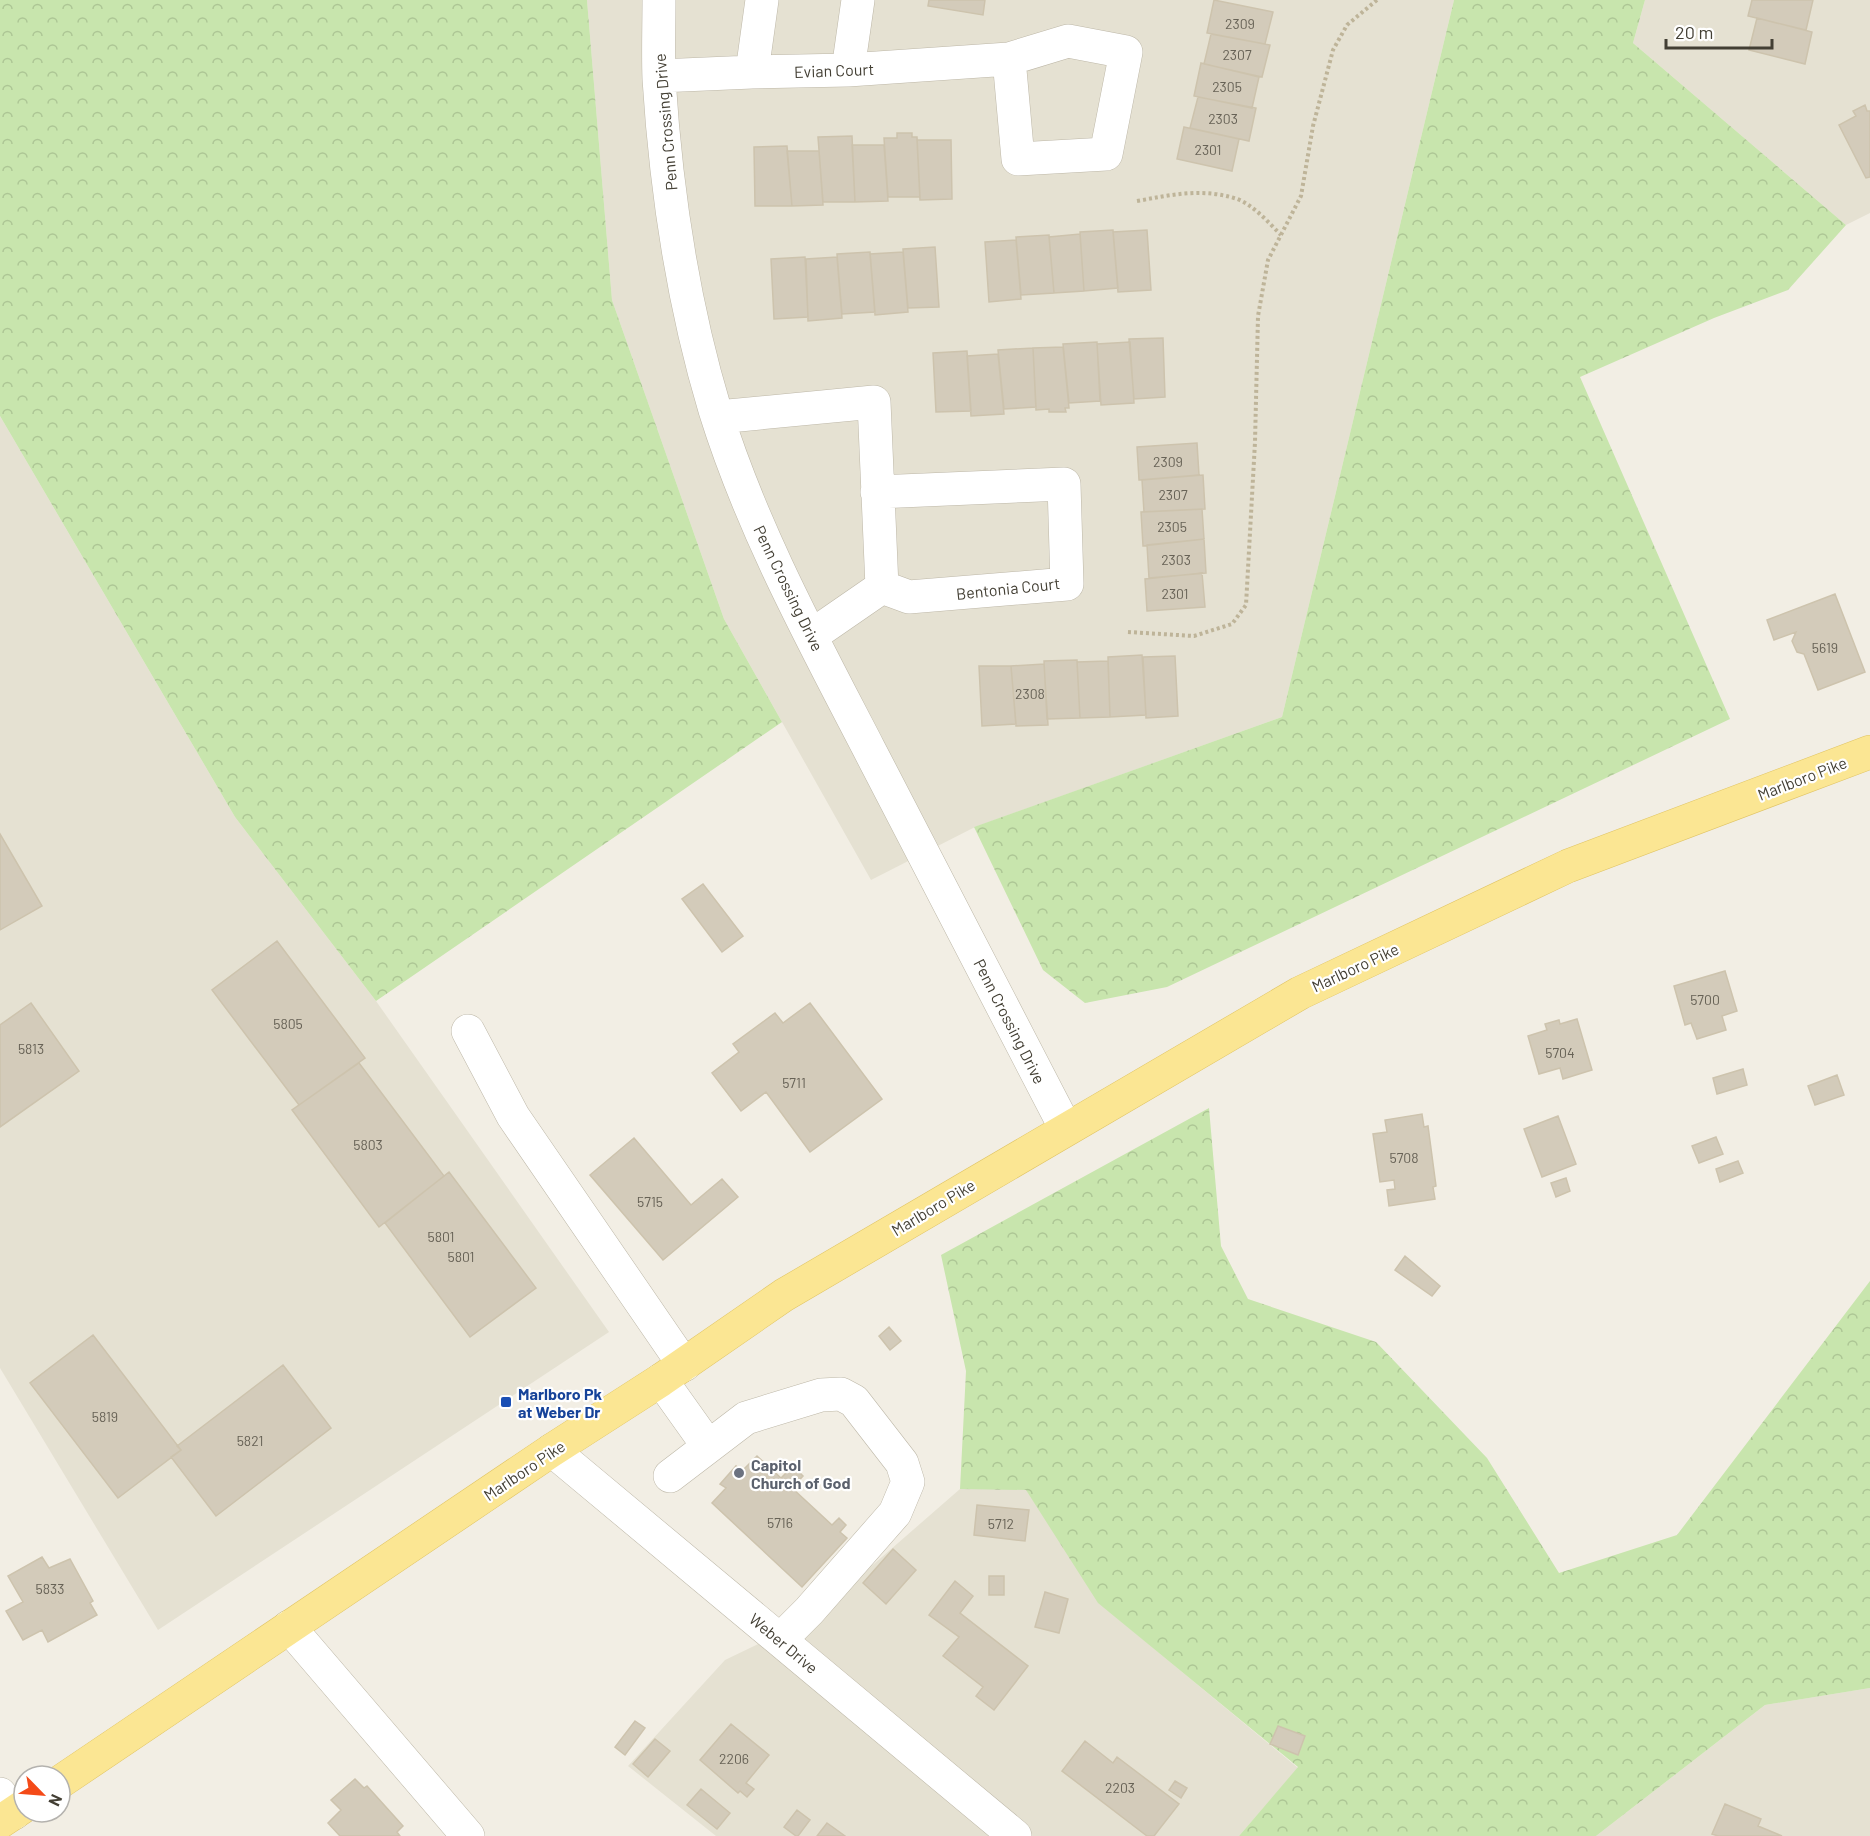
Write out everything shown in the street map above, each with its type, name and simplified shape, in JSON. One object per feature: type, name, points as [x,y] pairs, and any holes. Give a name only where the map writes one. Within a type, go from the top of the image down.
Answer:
[{"type":"main road","name":"Marlboro Pike","points":[[72,1774],[552,1450],[673,1372],[784,1295],[1300,993],[1568,866],[1870,752]]},
{"type":"street","name":"Penn Crossing Drive","points":[[659,0],[659,76],[665,155],[681,260],[698,348],[718,417],[758,525],[811,636],[1065,1129]]},
{"type":"street","points":[[752,72],[762,0]]},
{"type":"street","points":[[848,70],[858,0]]},
{"type":"street","name":"Evian Court","points":[[659,76],[848,70],[1009,59]]},
{"type":"street","points":[[718,417],[874,402],[882,586],[811,636]]},
{"type":"street","name":"Bentonia Court","points":[[877,492],[1064,484],[1066,584],[909,597],[882,586]]},
{"type":"street","points":[[468,1031],[513,1116],[673,1372],[708,1446]]},
{"type":"street","points":[[670,1476],[746,1418],[821,1395],[841,1394],[854,1401],[902,1463],[908,1482],[896,1513],[809,1611],[780,1640]]},
{"type":"street","name":"Weber Drive","points":[[552,1450],[1015,1836]]},
{"type":"street","points":[[290,1627],[468,1836]]},
{"type":"path","points":[[1128,632],[1194,636],[1232,624],[1246,604],[1255,442],[1258,316],[1268,260],[1301,196],[1313,126],[1333,50],[1347,26],[1377,0]]},
{"type":"path","points":[[1137,201],[1191,191],[1236,198],[1260,214],[1281,235]]},
{"type":"shaded area","points":[[587,0],[1454,0],[1282,717],[975,827],[871,880],[724,619],[612,300]]},
{"type":"shaded area","points":[[1645,0],[1870,0],[1870,213],[1846,225],[1633,43]]},
{"type":"shaded area","points":[[0,416],[235,817],[376,1001],[609,1332],[158,1630],[0,1368]]},
{"type":"shaded area","points":[[960,1489],[1026,1489],[1099,1603],[1298,1768],[1239,1836],[716,1836],[628,1766],[725,1660],[812,1618]]},
{"type":"shaded area","points":[[1870,1688],[1870,1836],[1596,1836],[1765,1705]]},
{"type":"green space","points":[[0,0],[587,0],[612,300],[724,619],[782,722],[376,1001],[235,817],[0,416]]},
{"type":"green space","points":[[1454,0],[1645,0],[1633,43],[1846,225],[1788,290],[1714,318],[1580,377],[1730,719],[1167,987],[1085,1003],[1043,970],[974,827],[1282,717]]},
{"type":"green space","points":[[1209,1108],[1221,1246],[1248,1299],[1376,1342],[1487,1458],[1559,1573],[1677,1535],[1870,1281],[1870,1688],[1765,1705],[1596,1836],[1239,1836],[1298,1767],[1098,1603],[1026,1490],[960,1489],[966,1371],[941,1255]]},
{"type":"building","points":[[929,0],[985,0],[983,15],[928,6]]},
{"type":"building","points":[[1214,0],[1273,12],[1265,44],[1207,33]]},
{"type":"building","points":[[1752,0],[1813,0],[1806,30],[1748,16]]},
{"type":"building","points":[[1757,18],[1812,32],[1805,64],[1749,50]]},
{"type":"building","points":[[1211,34],[1270,45],[1262,77],[1204,64]]},
{"type":"building","points":[[1201,63],[1259,77],[1252,108],[1194,96]]},
{"type":"building","points":[[1198,97],[1256,108],[1249,141],[1190,128]]},
{"type":"building","points":[[1865,105],[1867,111],[1870,111],[1870,177],[1866,178],[1839,125],[1856,116],[1853,111]]},
{"type":"building","points":[[1184,127],[1239,139],[1232,171],[1177,159]]},
{"type":"building","points":[[897,133],[912,133],[912,137],[917,137],[920,197],[888,197],[884,138],[897,138]]},
{"type":"building","points":[[852,136],[855,202],[823,202],[818,137]]},
{"type":"building","points":[[917,140],[951,140],[952,199],[920,200]]},
{"type":"building","points":[[852,145],[884,145],[888,201],[855,202]]},
{"type":"building","points":[[787,146],[792,206],[755,206],[754,147]]},
{"type":"building","points":[[787,151],[819,151],[823,205],[792,206]]},
{"type":"building","points":[[1113,230],[1118,288],[1084,291],[1080,232]]},
{"type":"building","points":[[1147,230],[1151,290],[1118,292],[1113,232]]},
{"type":"building","points":[[1080,234],[1084,291],[1054,293],[1049,237]]},
{"type":"building","points":[[1049,235],[1054,293],[1021,295],[1016,237]]},
{"type":"building","points":[[1016,240],[1021,299],[989,302],[985,242]]},
{"type":"building","points":[[935,247],[939,307],[908,308],[903,249]]},
{"type":"building","points":[[870,252],[875,312],[842,314],[837,254]]},
{"type":"building","points":[[903,252],[908,312],[875,315],[870,254]]},
{"type":"building","points":[[805,257],[808,317],[774,319],[771,259]]},
{"type":"building","points":[[837,257],[842,318],[808,321],[806,259]]},
{"type":"building","points":[[1163,338],[1165,397],[1134,399],[1129,339]]},
{"type":"building","points":[[1097,342],[1100,401],[1069,403],[1063,344]]},
{"type":"building","points":[[1130,342],[1134,403],[1101,405],[1097,344]]},
{"type":"building","points":[[1063,347],[1069,408],[1065,408],[1066,412],[1049,412],[1049,409],[1036,410],[1033,348]]},
{"type":"building","points":[[1033,348],[1036,407],[1004,409],[998,350]]},
{"type":"building","points":[[967,351],[971,411],[936,412],[933,353]]},
{"type":"building","points":[[998,354],[1004,414],[971,416],[967,356]]},
{"type":"building","points":[[1197,443],[1199,475],[1139,480],[1137,447]]},
{"type":"building","points":[[1203,475],[1205,509],[1144,512],[1142,480]]},
{"type":"building","points":[[1202,509],[1204,539],[1143,546],[1141,512]]},
{"type":"building","points":[[1204,539],[1206,573],[1149,578],[1147,545]]},
{"type":"building","points":[[1202,573],[1205,607],[1147,611],[1145,579]]},
{"type":"building","points":[[1835,594],[1865,672],[1818,690],[1804,654],[1797,652],[1792,641],[1796,632],[1774,640],[1767,620]]},
{"type":"building","points":[[1142,655],[1146,715],[1110,717],[1108,657]]},
{"type":"building","points":[[1175,656],[1178,716],[1146,718],[1143,657]]},
{"type":"building","points":[[1077,660],[1080,718],[1047,719],[1044,661]]},
{"type":"building","points":[[1108,661],[1110,717],[1080,718],[1077,662]]},
{"type":"building","points":[[1044,664],[1048,725],[1016,726],[1011,666]]},
{"type":"building","points":[[979,666],[1011,666],[1016,724],[982,726]]},
{"type":"building","points":[[0,834],[42,906],[0,930]]},
{"type":"building","points":[[703,884],[743,936],[722,952],[682,899]]},
{"type":"building","points":[[277,941],[365,1058],[299,1105],[212,990]]},
{"type":"building","points":[[1725,971],[1737,1011],[1722,1016],[1726,1030],[1697,1039],[1691,1023],[1685,1025],[1674,986]]},
{"type":"building","points":[[31,1003],[79,1071],[0,1127],[0,1025]]},
{"type":"building","points":[[810,1003],[882,1099],[810,1152],[766,1092],[741,1111],[712,1073],[739,1052],[733,1044],[775,1013],[783,1023]]},
{"type":"building","points":[[1577,1019],[1592,1070],[1563,1079],[1560,1068],[1539,1074],[1528,1036],[1547,1030],[1545,1024],[1559,1020],[1560,1024]]},
{"type":"building","points":[[359,1063],[444,1176],[379,1227],[292,1110]]},
{"type":"building","points":[[1743,1069],[1747,1085],[1717,1094],[1713,1078]]},
{"type":"building","points":[[1837,1075],[1844,1095],[1815,1105],[1808,1086]]},
{"type":"building","points":[[1422,1114],[1424,1127],[1428,1126],[1436,1186],[1433,1187],[1435,1199],[1389,1206],[1387,1190],[1395,1189],[1394,1180],[1380,1182],[1373,1134],[1387,1132],[1385,1120]]},
{"type":"building","points":[[1558,1116],[1576,1164],[1542,1177],[1524,1129]]},
{"type":"building","points":[[1716,1137],[1723,1154],[1699,1163],[1692,1146]]},
{"type":"building","points":[[634,1138],[691,1205],[722,1179],[738,1197],[663,1260],[590,1175]]},
{"type":"building","points":[[1738,1161],[1743,1173],[1720,1182],[1716,1169]]},
{"type":"building","points":[[449,1172],[536,1288],[470,1337],[385,1223]]},
{"type":"building","points":[[1566,1178],[1570,1191],[1556,1197],[1551,1183]]},
{"type":"building","points":[[1405,1256],[1440,1286],[1432,1296],[1395,1270]]},
{"type":"building","points":[[889,1327],[901,1341],[890,1350],[879,1336]]},
{"type":"building","points":[[93,1335],[181,1450],[118,1498],[30,1383]]},
{"type":"building","points":[[283,1365],[331,1428],[216,1516],[171,1457],[181,1450],[177,1446]]},
{"type":"building","points":[[757,1456],[781,1478],[793,1466],[803,1476],[792,1488],[832,1525],[839,1518],[846,1525],[840,1532],[847,1538],[802,1587],[712,1503],[726,1488],[720,1484],[736,1466],[741,1472]]},
{"type":"building","points":[[977,1505],[1029,1510],[1025,1541],[974,1535]]},
{"type":"building","points":[[893,1549],[916,1570],[886,1604],[863,1583]]},
{"type":"building","points":[[42,1557],[49,1568],[70,1559],[93,1601],[90,1603],[97,1615],[48,1642],[42,1630],[23,1640],[6,1611],[23,1602],[8,1576]]},
{"type":"building","points":[[989,1576],[1004,1576],[1004,1595],[989,1595]]},
{"type":"building","points":[[955,1581],[973,1596],[960,1613],[1028,1666],[994,1710],[976,1696],[983,1687],[943,1656],[959,1637],[929,1615]]},
{"type":"building","points":[[1045,1592],[1068,1599],[1059,1633],[1035,1627]]},
{"type":"building","points":[[635,1721],[645,1728],[625,1755],[615,1747]]},
{"type":"building","points":[[731,1724],[769,1755],[746,1783],[754,1789],[747,1797],[740,1791],[738,1793],[700,1760]]},
{"type":"building","points":[[1278,1726],[1305,1736],[1298,1755],[1270,1744]]},
{"type":"building","points":[[655,1739],[670,1751],[648,1777],[633,1764]]},
{"type":"building","points":[[1085,1741],[1113,1763],[1117,1757],[1179,1804],[1154,1836],[1147,1836],[1062,1771]]},
{"type":"building","points":[[355,1779],[364,1788],[367,1786],[403,1826],[397,1832],[400,1836],[340,1836],[328,1823],[341,1810],[331,1800]]},
{"type":"building","points":[[1175,1781],[1187,1788],[1181,1798],[1169,1790]]},
{"type":"building","points":[[701,1789],[730,1813],[717,1829],[687,1805]]},
{"type":"building","points":[[1725,1804],[1761,1819],[1758,1826],[1782,1836],[1718,1836],[1712,1834]]},
{"type":"building","points":[[797,1810],[810,1820],[796,1836],[784,1827]]},
{"type":"building","points":[[827,1823],[845,1836],[817,1836]]},
{"type":"place","name":"Marlboro Pk at Weber Dr","points":[[506,1402]]},
{"type":"place","name":"Capitol Church of God","points":[[739,1473]]}]
